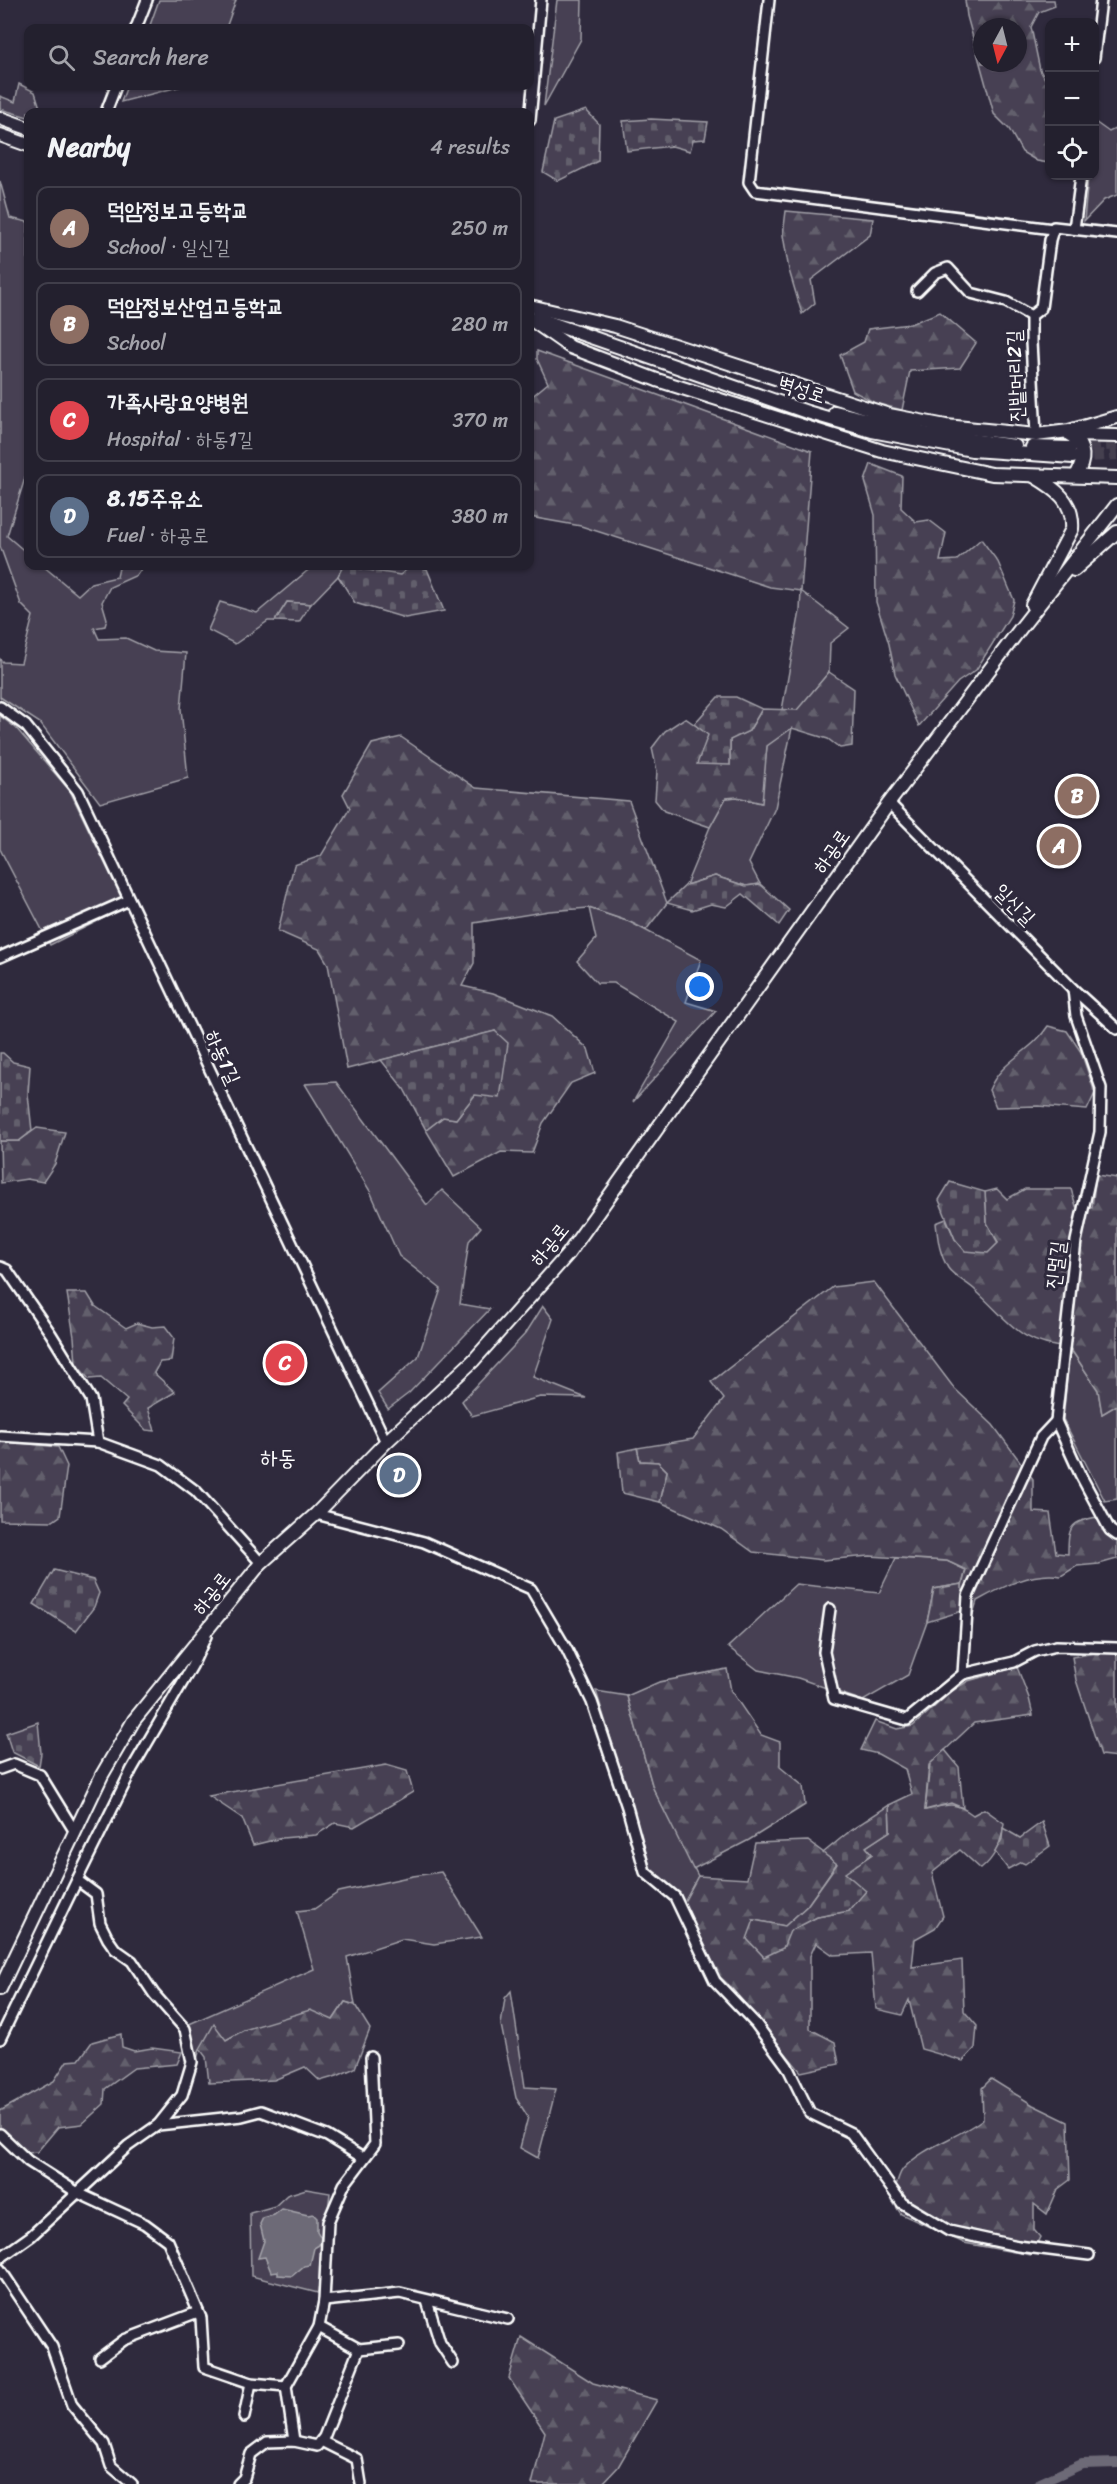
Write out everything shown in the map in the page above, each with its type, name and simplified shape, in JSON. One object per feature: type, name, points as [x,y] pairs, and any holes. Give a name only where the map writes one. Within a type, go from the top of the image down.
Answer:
[{"type":"main road","points":[[0,118],[24,127]]},
{"type":"main road","points":[[0,135],[24,144]]},
{"type":"main road","points":[[534,307],[615,326],[889,415],[946,426],[1036,435],[1069,431],[1117,417]]},
{"type":"main road","name":"벽성로","points":[[534,312],[829,411],[926,434],[1016,446],[1071,447]]},
{"type":"main road","name":"벽성로","points":[[534,318],[769,399],[872,431],[972,450],[1071,447]]},
{"type":"main road","points":[[534,320],[570,347],[657,380],[882,451],[992,474],[1117,478]]},
{"type":"main road","points":[[1036,435],[1071,447],[1117,436]]},
{"type":"main road","points":[[1071,447],[1080,443],[1084,456],[1076,477]]},
{"type":"main road","points":[[1020,629],[1072,529],[1069,504],[1052,487],[1033,475]]},
{"type":"main road","name":"하공로","points":[[0,1989],[102,1775],[134,1720],[261,1563],[316,1514],[386,1442],[473,1361],[568,1254],[890,802],[1117,505]]},
{"type":"main road","points":[[1053,589],[1117,532]]},
{"type":"street","points":[[138,24],[147,0]]},
{"type":"street","points":[[534,76],[541,0]]},
{"type":"street","points":[[770,0],[749,182],[755,191],[1053,229],[1117,234]]},
{"type":"street","points":[[1099,19],[1101,0]]},
{"type":"street","points":[[108,108],[114,90]]},
{"type":"street","points":[[531,108],[533,90]]},
{"type":"street","points":[[1074,229],[1080,180]]},
{"type":"street","name":"진밭머리2길","points":[[1036,435],[1030,342],[1031,316],[1041,308],[1053,229]]},
{"type":"street","name":"진밭머리2길","points":[[917,291],[935,273],[948,268],[970,293],[1006,302],[1031,316]]},
{"type":"street","name":"하동1길","points":[[0,707],[26,726],[78,791],[386,1442]]},
{"type":"street","name":"일신길","points":[[890,802],[1072,989],[1117,1029]]},
{"type":"street","points":[[0,957],[129,900]]},
{"type":"street","name":"진멀길","points":[[1056,1421],[1076,1241],[1100,1132],[1101,1088],[1076,1016],[1072,989]]},
{"type":"street","points":[[0,1267],[7,1270],[32,1306],[91,1399],[98,1442]]},
{"type":"street","points":[[963,1674],[968,1596],[1041,1437],[1056,1421],[1080,1474],[1110,1530],[1117,1535]]},
{"type":"street","points":[[0,1436],[98,1442],[161,1465],[196,1491],[261,1563]]},
{"type":"street","points":[[316,1514],[424,1542],[531,1589],[567,1650],[592,1701],[627,1807],[645,1872],[675,1897],[715,1982],[756,2024],[787,2066],[810,2113],[851,2133],[902,2204],[950,2231],[1018,2246],[1089,2255]]},
{"type":"street","points":[[830,1609],[824,1652],[834,1699],[907,1720],[963,1674],[1014,1662],[1035,1651],[1056,1646],[1117,1648]]},
{"type":"street","points":[[0,2039],[132,1769],[192,1666],[212,1623]]},
{"type":"street","points":[[0,1769],[14,1764],[40,1775],[75,1832]]},
{"type":"street","points":[[0,2258],[31,2236],[128,2146],[158,2125],[182,2095],[192,2062],[185,2030],[160,2002],[132,1961],[115,1949],[100,1923],[96,1894],[77,1880]]},
{"type":"street","points":[[294,2441],[285,2386],[319,2327],[324,2301],[328,2222],[344,2185],[375,2144],[371,2057]]},
{"type":"street","points":[[158,2125],[242,2116],[261,2111],[327,2136],[363,2158]]},
{"type":"street","points":[[0,2134],[28,2161],[78,2193],[145,2224],[168,2241],[201,2318],[204,2367],[251,2384],[285,2386]]},
{"type":"street","points":[[0,2269],[52,2347],[72,2405],[105,2444],[111,2466],[132,2484]]},
{"type":"street","points":[[324,2301],[400,2293],[508,2319]]},
{"type":"street","points":[[428,2301],[440,2343],[453,2363]]},
{"type":"street","points":[[100,2358],[124,2340],[198,2312]]},
{"type":"street","points":[[319,2327],[359,2349],[399,2345]]},
{"type":"street","points":[[238,2484],[244,2478],[251,2454],[267,2442],[294,2441],[317,2446],[359,2349]]},
{"type":"street","points":[[244,2417],[251,2384]]},
{"type":"street","points":[[321,2441],[357,2459],[361,2484]]},
{"type":"green space","points":[[159,0],[236,0],[227,24],[150,24]]},
{"type":"green space","points":[[557,0],[582,0],[581,39],[544,106]]},
{"type":"green space","points":[[965,0],[1054,0],[1055,6],[1039,12],[1031,27],[1040,70],[1045,79],[1045,162],[1037,161],[1022,152],[1009,129],[994,114],[982,72],[1027,72],[1027,18],[973,18],[973,38]]},
{"type":"green space","points":[[19,84],[24,86],[24,90],[35,92],[40,108],[24,108],[24,116],[0,109],[0,96],[15,102]]},
{"type":"green space","points":[[126,90],[167,90],[121,102]]},
{"type":"green space","points":[[586,110],[599,124],[598,161],[558,181],[543,172],[554,121]]},
{"type":"green space","points":[[651,119],[708,122],[705,139],[693,140],[690,151],[672,146],[627,151],[623,121]]},
{"type":"green space","points":[[1099,125],[1109,132],[1117,128],[1117,195],[1104,200],[1084,221],[1088,180],[1099,180]]},
{"type":"green space","points":[[0,181],[10,218],[24,221],[24,481],[7,536],[24,551],[24,570],[48,570],[78,595],[91,583],[117,577],[119,570],[140,570],[137,575],[110,587],[102,602],[107,619],[105,626],[94,628],[99,639],[126,638],[154,651],[186,653],[181,709],[188,778],[100,803],[40,723],[0,697],[0,659],[3,662],[21,663],[33,616],[21,604],[0,546]]},
{"type":"green space","points":[[786,211],[873,219],[870,235],[811,280],[815,303],[802,314],[789,270],[783,235]]},
{"type":"green space","points":[[940,312],[976,343],[960,368],[910,371],[902,410],[875,403],[853,391],[840,355],[864,342],[868,329],[910,324]]},
{"type":"green space","points":[[537,351],[812,451],[801,591],[770,587],[581,526],[534,518],[534,395],[548,383],[537,359]]},
{"type":"green space","points":[[871,464],[902,476],[901,508],[916,522],[929,520],[946,533],[940,561],[957,560],[981,539],[998,562],[1014,600],[1010,616],[976,670],[958,682],[919,726],[895,674],[889,644],[876,602],[875,515],[865,481]]},
{"type":"green space","points":[[308,570],[341,570],[311,604],[287,602],[275,621],[268,621],[235,644],[208,630],[220,602],[257,613]]},
{"type":"green space","points":[[341,570],[368,570],[400,575],[406,570],[427,570],[444,611],[405,618],[355,603],[338,576]]},
{"type":"green space","points":[[366,570],[407,570],[401,575]]},
{"type":"green space","points":[[801,591],[849,628],[830,643],[829,672],[797,711],[782,710],[800,611]]},
{"type":"green space","points":[[287,602],[311,604],[299,622],[275,621]]},
{"type":"green space","points":[[829,672],[854,689],[852,746],[840,748],[828,739],[792,728],[767,746],[762,803],[737,797],[726,798],[710,827],[664,811],[655,800],[657,771],[652,748],[665,731],[685,718],[708,734],[730,764],[730,739],[749,731],[762,709],[797,710]]},
{"type":"green space","points":[[718,697],[736,697],[762,709],[749,731],[730,740],[730,765],[697,764],[708,735],[694,724]]},
{"type":"green space","points":[[0,716],[16,728],[70,791],[126,907],[50,945],[0,849]]},
{"type":"green space","points":[[792,728],[775,808],[749,863],[760,884],[746,886],[715,876],[686,885],[710,827],[726,798],[737,797],[761,803],[767,745]]},
{"type":"green space","points":[[401,737],[476,788],[629,801],[667,903],[646,930],[589,908],[549,911],[474,923],[474,963],[462,986],[493,993],[552,1016],[588,1049],[595,1073],[571,1083],[543,1123],[532,1153],[501,1152],[454,1177],[426,1130],[443,1117],[456,1119],[475,1095],[495,1031],[347,1069],[328,964],[319,949],[278,931],[294,865],[321,856],[350,808],[343,794],[372,744]]},
{"type":"green space","points":[[715,876],[746,886],[760,884],[789,910],[779,925],[743,894],[726,907],[711,904],[692,910],[667,903],[686,885]]},
{"type":"green space","points":[[589,908],[630,922],[701,960],[686,1002],[716,1011],[633,1102],[679,1022],[614,983],[597,983],[577,961],[596,939]]},
{"type":"green space","points":[[1048,1026],[1067,1031],[1081,1052],[1095,1093],[1087,1110],[1038,1106],[996,1107],[989,1090],[995,1079]]},
{"type":"green space","points":[[495,1031],[508,1043],[500,1098],[475,1095],[456,1119],[443,1117],[426,1130],[404,1089],[381,1060]]},
{"type":"green space","points":[[0,1053],[13,1062],[30,1066],[28,1094],[32,1131],[19,1141],[0,1141]]},
{"type":"green space","points":[[336,1082],[427,1205],[442,1190],[481,1227],[469,1241],[460,1304],[490,1309],[409,1393],[388,1409],[378,1393],[418,1357],[441,1289],[399,1256],[370,1191],[305,1084]]},
{"type":"green space","points":[[37,1128],[65,1132],[55,1164],[43,1182],[27,1179],[1,1183],[0,1141],[19,1141]]},
{"type":"green space","points":[[1096,1175],[1117,1178],[1117,1405],[1102,1414],[1098,1390],[1070,1348],[1053,1346],[1027,1337],[974,1289],[951,1272],[941,1252],[936,1223],[946,1219],[955,1239],[998,1242],[987,1223],[985,1192],[997,1189],[1007,1199],[1025,1189],[1071,1189],[1076,1206],[1092,1208]]},
{"type":"green space","points":[[950,1182],[985,1192],[987,1223],[998,1243],[988,1253],[965,1251],[955,1239],[939,1200]]},
{"type":"green space","points":[[874,1282],[954,1388],[993,1425],[1033,1479],[1033,1512],[1050,1513],[1056,1553],[1068,1554],[1070,1531],[1076,1523],[1098,1517],[1102,1530],[1117,1542],[1117,1559],[1099,1564],[1077,1566],[1061,1576],[1039,1576],[1018,1581],[977,1601],[973,1614],[962,1611],[961,1590],[966,1570],[947,1561],[870,1556],[823,1560],[753,1552],[721,1529],[660,1502],[667,1471],[658,1462],[640,1461],[637,1448],[693,1439],[724,1399],[711,1382],[833,1287]]},
{"type":"green space","points":[[67,1293],[87,1293],[95,1306],[126,1328],[137,1323],[152,1327],[165,1326],[174,1338],[171,1361],[160,1362],[154,1373],[175,1392],[148,1408],[155,1431],[146,1430],[122,1406],[127,1400],[101,1378],[89,1379],[76,1364]]},
{"type":"green space","points":[[543,1306],[553,1319],[533,1377],[586,1398],[540,1397],[472,1416],[462,1401],[526,1333]]},
{"type":"green space","points":[[1070,1348],[1098,1390],[1102,1414],[1117,1405],[1117,1499],[1105,1501],[1063,1419]]},
{"type":"green space","points":[[0,1441],[58,1447],[67,1466],[60,1516],[53,1521],[0,1520]]},
{"type":"green space","points":[[637,1448],[640,1461],[658,1462],[667,1471],[660,1502],[622,1493],[618,1452]]},
{"type":"green space","points":[[896,1558],[947,1561],[966,1570],[962,1584],[934,1589],[927,1622],[908,1675],[863,1701],[798,1678],[758,1670],[728,1647],[796,1584],[879,1593]]},
{"type":"green space","points":[[54,1570],[93,1580],[99,1593],[94,1607],[76,1631],[34,1604]]},
{"type":"green space","points":[[962,1584],[962,1611],[927,1622],[934,1589]]},
{"type":"green space","points":[[1117,1649],[1117,1757],[1101,1755],[1076,1680],[1072,1657]]},
{"type":"green space","points":[[1017,1667],[1033,1715],[974,1723],[929,1765],[925,1810],[950,1805],[961,1807],[973,1815],[984,1809],[1004,1823],[997,1848],[991,1859],[981,1869],[960,1850],[932,1873],[943,1916],[935,1928],[915,1939],[912,1967],[962,1960],[964,2011],[977,2026],[975,2048],[963,2061],[921,2049],[909,2000],[902,2015],[876,2009],[871,1953],[833,1955],[816,1943],[810,1956],[810,2029],[835,2042],[839,2064],[801,2072],[730,1986],[717,1974],[684,1902],[698,1876],[747,1879],[755,1843],[808,1841],[837,1863],[807,1906],[785,1926],[754,1920],[783,1948],[789,1931],[817,1917],[849,1911],[844,1873],[872,1854],[866,1847],[890,1831],[889,1805],[912,1794],[905,1769],[878,1754],[861,1750],[875,1721],[897,1729],[913,1726],[952,1691],[968,1681]]},
{"type":"green space","points":[[727,1669],[731,1691],[761,1735],[780,1742],[780,1767],[803,1786],[805,1805],[749,1840],[693,1869],[653,1788],[627,1696],[659,1682]]},
{"type":"green space","points":[[596,1691],[627,1696],[653,1788],[698,1876],[684,1902],[651,1869]]},
{"type":"green space","points":[[38,1722],[41,1753],[39,1766],[12,1752],[6,1733]]},
{"type":"green space","points":[[945,1750],[959,1767],[963,1808],[951,1803],[925,1810],[930,1764]]},
{"type":"green space","points":[[386,1765],[407,1771],[413,1792],[354,1827],[335,1823],[316,1835],[282,1838],[253,1845],[242,1818],[209,1796]]},
{"type":"green space","points":[[889,1805],[890,1831],[866,1847],[872,1854],[845,1873],[866,1891],[849,1911],[817,1917],[790,1931],[783,1948],[764,1957],[747,1939],[754,1920],[785,1926],[807,1906],[837,1864],[823,1853],[851,1830]]},
{"type":"green space","points":[[1042,1822],[1050,1846],[1025,1864],[1021,1862],[1008,1869],[995,1852],[1002,1839],[1003,1828],[1020,1838]]},
{"type":"green space","points":[[441,1872],[482,1937],[434,1944],[402,1939],[347,1957],[355,2005],[345,2002],[333,2020],[244,2030],[226,2040],[200,2049],[197,2059],[187,2025],[314,1969],[297,1911],[314,1909],[339,1892]]},
{"type":"green space","points":[[511,1991],[525,2087],[556,2089],[538,2158],[520,2148],[528,2117],[516,2098],[501,2025],[505,1998]]},
{"type":"green space","points":[[345,2002],[355,2005],[370,2029],[355,2068],[320,2081],[305,2067],[274,2080],[209,2083],[206,2057],[200,2049],[214,2024],[226,2040],[244,2030],[310,2010],[333,2020]]},
{"type":"green space","points":[[121,2034],[122,2047],[134,2051],[152,2048],[182,2052],[177,2064],[134,2068],[105,2089],[104,2104],[82,2124],[58,2127],[37,2152],[27,2153],[0,2127],[0,2111],[54,2081],[67,2061],[79,2060],[92,2042]]},
{"type":"green space","points":[[991,2079],[1033,2105],[1068,2122],[1070,2180],[1058,2189],[1047,2214],[1034,2204],[1034,2230],[1040,2237],[1031,2255],[964,2243],[901,2214],[892,2201],[901,2172],[911,2161],[983,2119],[982,2088]]},
{"type":"green space","points":[[306,2189],[330,2193],[318,2293],[251,2276],[250,2213],[275,2206],[287,2195]]},
{"type":"green space","points":[[521,2337],[593,2383],[657,2400],[618,2467],[602,2484],[532,2484],[545,2432],[509,2378]]},
{"type":"shaded area","points":[[282,2209],[313,2214],[317,2218],[317,2231],[321,2238],[319,2245],[314,2248],[310,2265],[304,2266],[292,2276],[278,2275],[278,2271],[271,2272],[265,2257],[258,2258],[264,2241],[260,2224],[263,2218],[274,2215]]},
{"type":"waterway","points":[[1038,2484],[1082,2464],[1117,2463]]},
{"type":"tunnel","points":[[1070,448],[1117,444]]},
{"type":"tunnel","points":[[1074,457],[1117,454]]},
{"type":"place","name":"덕암정보산업고등학교","points":[[1077,796]]},
{"type":"place","name":"덕암정보고등학교","points":[[1059,846]]},
{"type":"place","name":"가족사랑요양병원","points":[[285,1363]]},
{"type":"place","name":"8.15주유소","points":[[399,1475]]},
{"type":"district","name":"하동","points":[[278,1457]]}]
